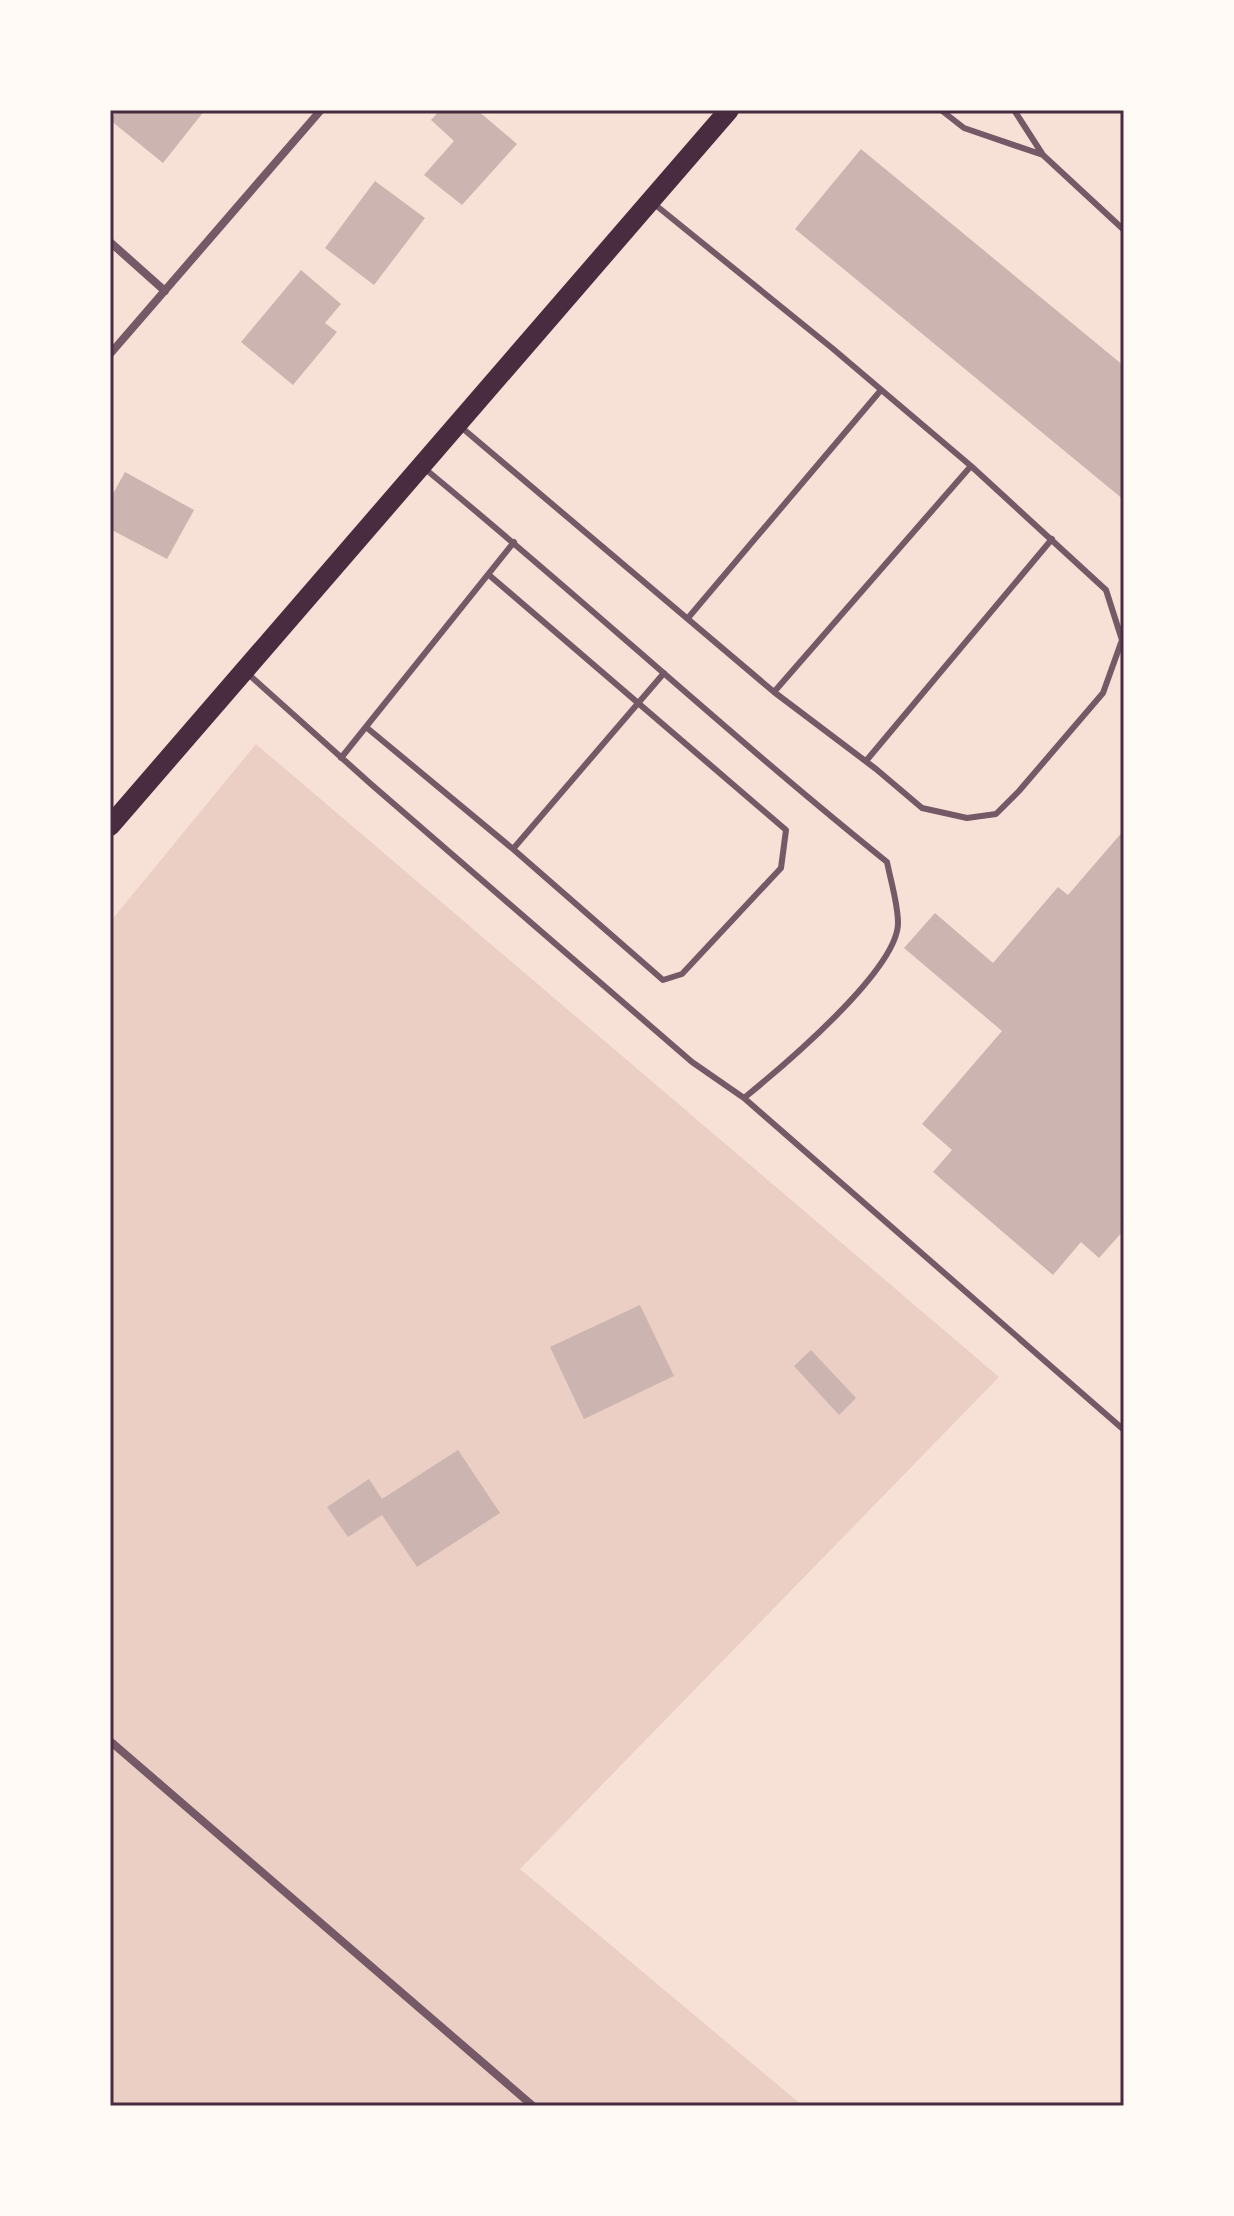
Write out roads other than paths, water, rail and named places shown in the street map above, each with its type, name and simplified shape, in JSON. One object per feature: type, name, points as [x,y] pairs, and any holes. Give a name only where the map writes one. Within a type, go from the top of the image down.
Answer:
[{"type":"main road","points":[[110,826],[729,110]]},
{"type":"street","points":[[110,354],[321,110]]},
{"type":"street","points":[[110,242],[165,291]]},
{"type":"street","points":[[110,1741],[533,2106]]},
{"type":"lane","points":[[941,110],[964,128],[1043,155]]},
{"type":"lane","points":[[1014,110],[1043,155],[1124,230]]},
{"type":"lane","points":[[458,424],[774,692],[866,761],[922,808],[967,818],[996,814],[1094,704],[1103,693],[1122,640],[1106,590],[971,466],[651,201]]},
{"type":"lane","points":[[688,618],[881,390]]},
{"type":"lane","points":[[421,466],[514,542],[792,785],[887,862],[898,926],[885,962],[793,1058],[744,1098]]},
{"type":"lane","points":[[774,692],[971,466]]},
{"type":"lane","points":[[866,761],[1052,539]]},
{"type":"lane","points":[[341,758],[514,542]]},
{"type":"lane","points":[[366,727],[513,849],[663,980],[682,974],[781,868],[786,830],[489,575]]},
{"type":"lane","points":[[244,670],[692,1062],[744,1098],[1124,1430]]},
{"type":"lane","points":[[513,849],[664,673]]}]
